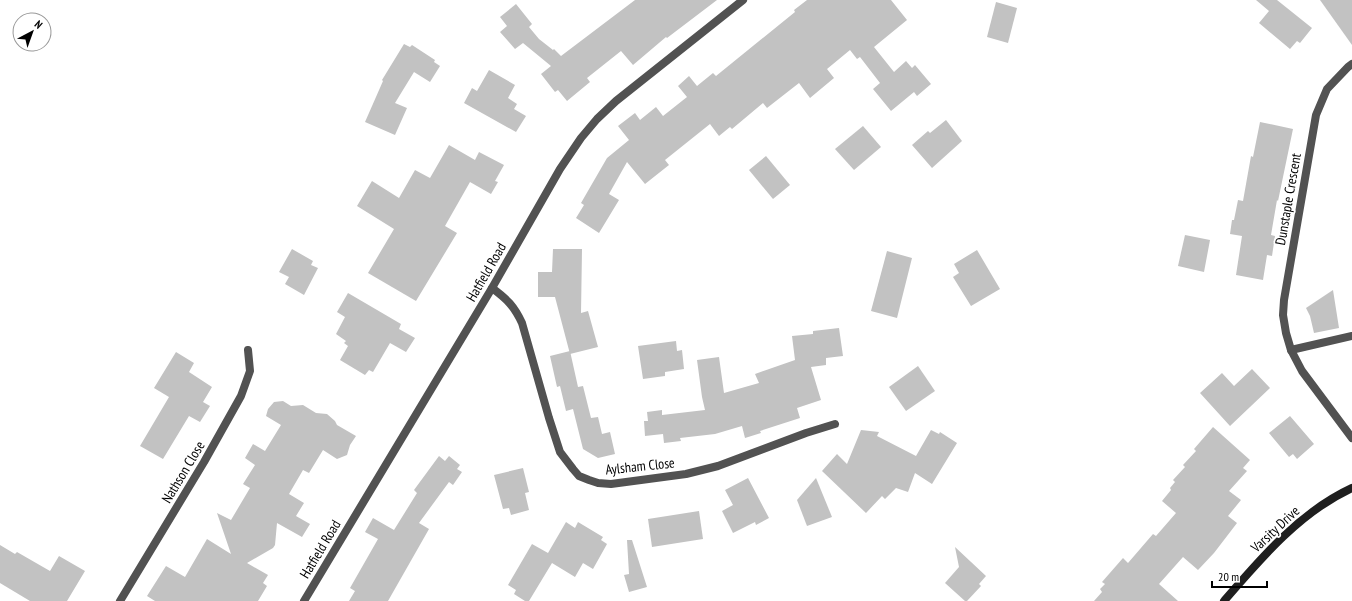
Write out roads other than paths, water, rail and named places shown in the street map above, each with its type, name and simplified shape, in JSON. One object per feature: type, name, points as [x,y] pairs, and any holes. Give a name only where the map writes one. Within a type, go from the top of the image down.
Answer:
[{"type":"street","name":"Hatfield Road","points":[[304,601],[492,288],[560,169],[580,138],[616,101],[744,0]]},
{"type":"street","name":"Dunstaple Crescent","points":[[1352,64],[1327,89],[1316,114],[1284,300],[1286,333],[1291,350],[1302,371],[1352,438]]},
{"type":"street","name":"Aylsham Close","points":[[492,288],[508,300],[516,310],[522,323],[560,452],[567,463],[579,476],[588,480],[598,483],[611,484],[686,474],[718,466],[806,433],[835,424]]},
{"type":"street","points":[[1291,350],[1352,336]]},
{"type":"street","name":"Nathson Close","points":[[120,601],[204,462],[241,396],[250,371],[248,350]]},
{"type":"street","name":"Varsity Drive","points":[[1224,601],[1255,566],[1298,524],[1331,499],[1352,488]]}]
